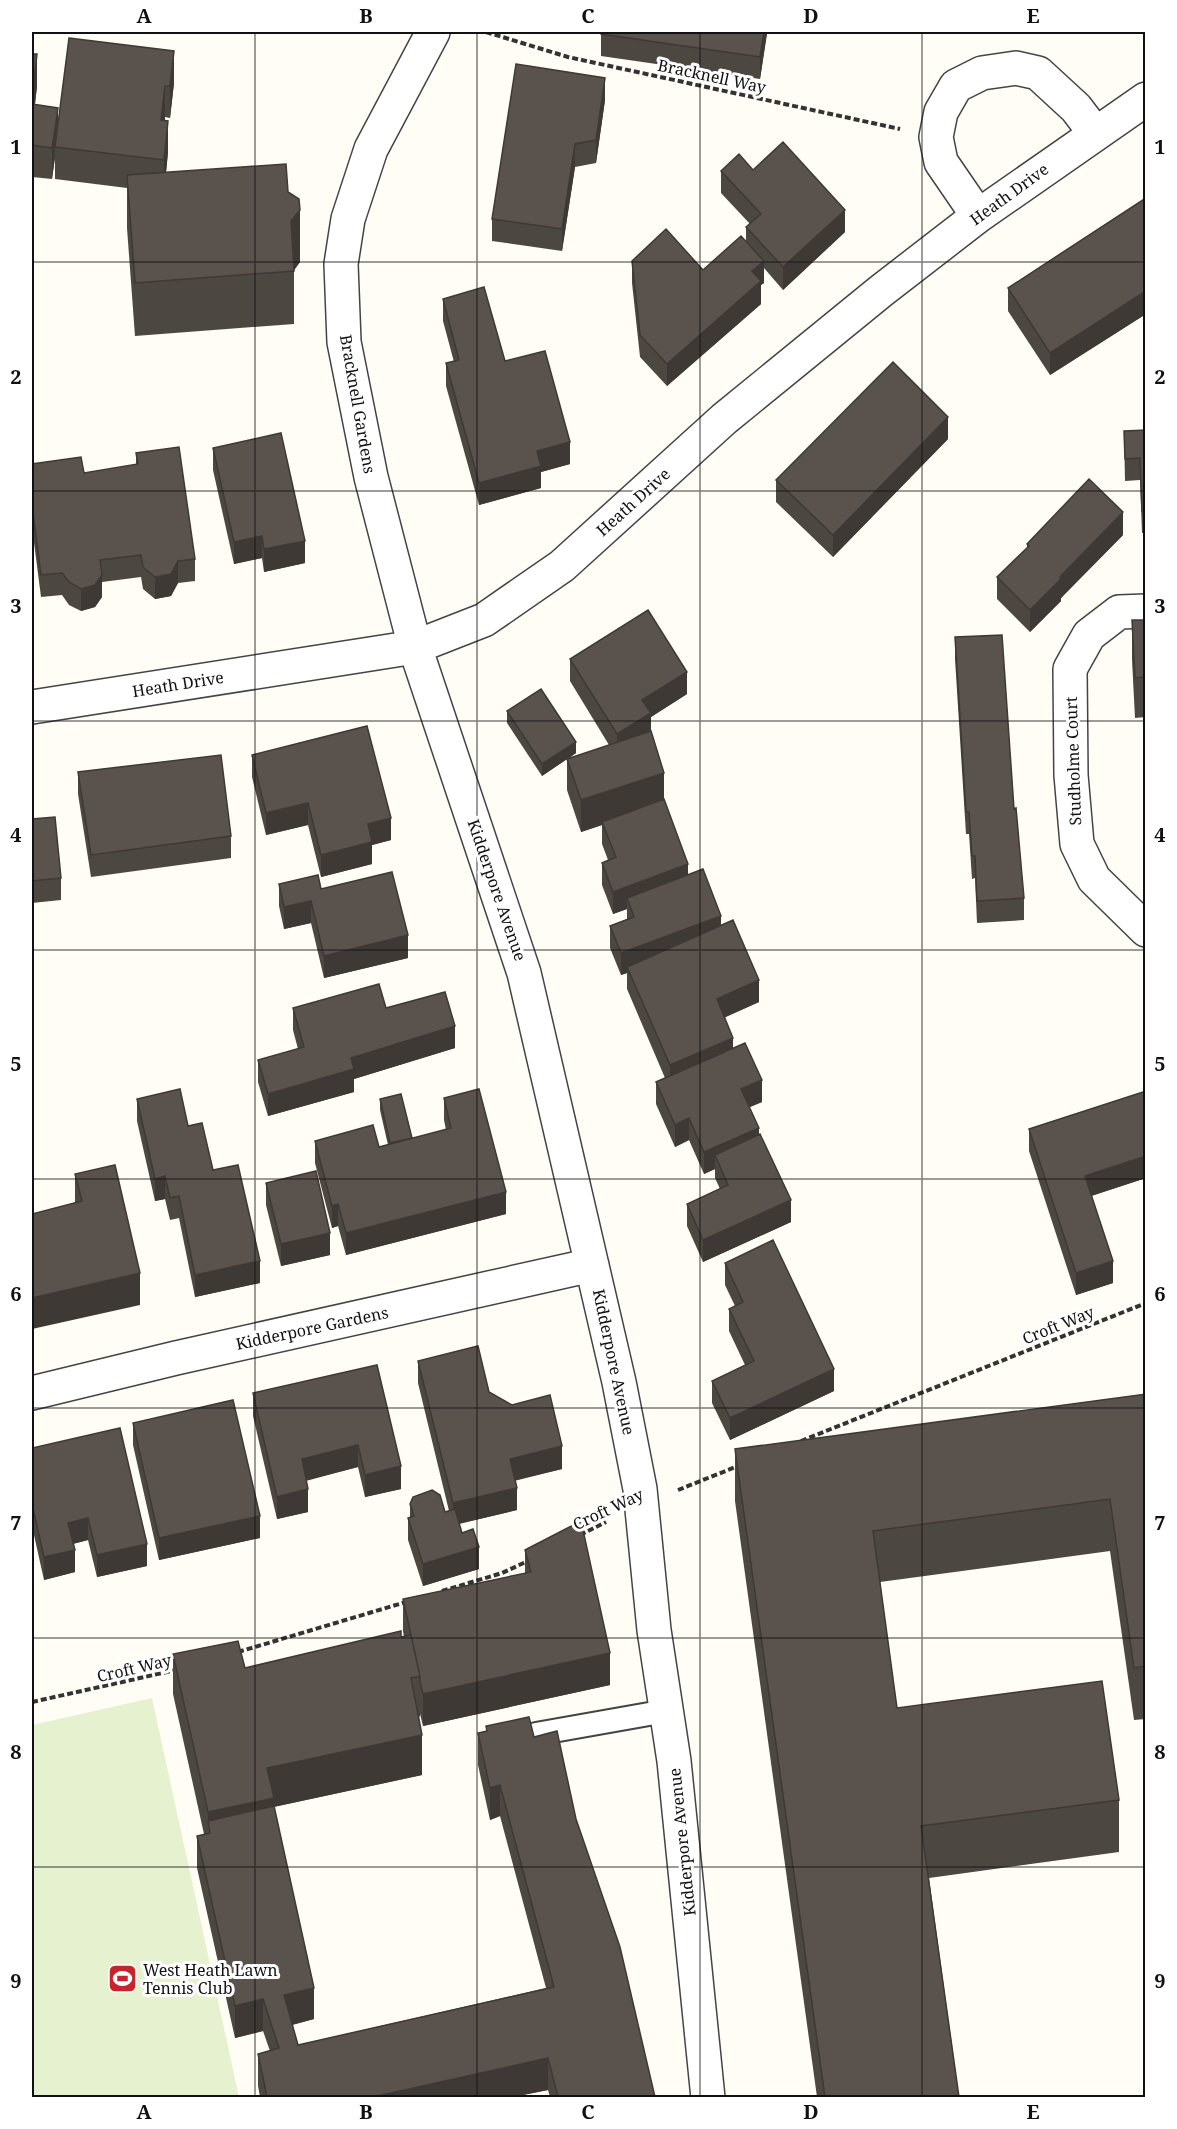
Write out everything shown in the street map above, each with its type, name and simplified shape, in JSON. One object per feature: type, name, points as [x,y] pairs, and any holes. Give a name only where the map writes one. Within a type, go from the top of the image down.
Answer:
[{"type":"street","name":"Bracknell Gardens","points":[[414,647],[371,477],[344,342],[341,264],[348,219],[371,148],[433,32]]},
{"type":"street","points":[[978,216],[941,162],[936,137],[941,112],[957,86],[982,73],[1016,68],[1038,73],[1076,108],[1095,133]]},
{"type":"street","name":"Heath Drive","points":[[32,707],[414,647],[484,620],[562,566],[724,419],[882,291],[978,216],[1146,99]]},
{"type":"street","name":"Studholme Court","points":[[1146,611],[1119,612],[1089,635],[1070,669],[1071,775],[1077,844],[1094,879],[1146,930]]},
{"type":"street","name":"Kidderpore Avenue","points":[[414,647],[524,973],[619,1382],[640,1489],[654,1630],[674,1761],[708,2097]]},
{"type":"street","name":"Kidderpore Gardens","points":[[32,1393],[176,1358],[592,1265]]},
{"type":"lane","points":[[536,1734],[666,1711]]},
{"type":"path","name":"Bracknell Way","points":[[486,32],[568,57],[936,137]]},
{"type":"path","name":"Croft Way","points":[[795,1443],[1146,1303]]},
{"type":"path","name":"Croft Way","points":[[577,1536],[641,1505],[740,1465]]},
{"type":"path","points":[[434,1593],[502,1573],[534,1557]]},
{"type":"path","points":[[231,1654],[412,1600]]},
{"type":"path","name":"Croft Way","points":[[32,1702],[186,1668]]},
{"type":"green space","name":"West Heath Lawn Tennis Club","points":[[152,1698],[239,2097],[32,2097],[32,1725]]},
{"type":"building","points":[[601,32],[764,32],[760,57],[601,34]]},
{"type":"building","points":[[69,38],[174,51],[170,86],[165,86],[161,120],[168,121],[164,160],[55,147]]},
{"type":"building","points":[[32,54],[37,54],[32,98]]},
{"type":"building","points":[[516,64],[605,78],[596,140],[575,144],[562,229],[492,219]]},
{"type":"building","points":[[32,104],[58,108],[52,148],[32,145]]},
{"type":"building","points":[[783,142],[845,210],[783,267],[746,227],[761,214],[721,171],[739,154],[753,170]]},
{"type":"building","points":[[286,164],[288,192],[299,199],[300,210],[291,221],[294,271],[135,283],[127,175]]},
{"type":"building","points":[[1146,198],[1146,291],[1050,353],[1008,288]]},
{"type":"building","points":[[666,229],[703,270],[741,236],[764,261],[752,271],[761,281],[667,364],[640,335],[632,261]]},
{"type":"building","points":[[484,287],[505,361],[545,351],[570,442],[537,451],[541,466],[479,483],[446,363],[459,360],[443,299]]},
{"type":"building","points":[[893,362],[948,417],[833,535],[776,480]]},
{"type":"building","points":[[1146,430],[1146,511],[1142,511],[1140,458],[1125,459],[1124,431]]},
{"type":"building","points":[[281,433],[305,541],[264,549],[262,536],[234,542],[213,448]]},
{"type":"building","points":[[179,447],[195,559],[178,561],[171,574],[155,577],[143,567],[141,555],[100,560],[102,575],[95,585],[81,589],[69,582],[62,573],[41,575],[32,505],[32,464],[81,457],[84,473],[138,464],[136,453]]},
{"type":"building","points":[[1089,479],[1123,512],[1030,610],[997,577],[1029,546],[1027,544]]},
{"type":"building","points":[[648,610],[687,672],[642,700],[651,713],[617,734],[570,659]]},
{"type":"building","points":[[1132,620],[1146,620],[1146,677],[1135,678]]},
{"type":"building","points":[[1002,635],[1014,809],[1016,808],[1024,898],[977,901],[975,856],[972,856],[969,812],[966,812],[955,637]]},
{"type":"building","points":[[541,689],[576,742],[542,764],[507,711]]},
{"type":"building","points":[[367,726],[391,818],[368,824],[372,842],[321,855],[308,803],[266,813],[252,755]]},
{"type":"building","points":[[651,731],[664,773],[581,800],[567,759]]},
{"type":"building","points":[[221,755],[231,836],[91,855],[78,772]]},
{"type":"building","points":[[664,799],[688,864],[613,892],[602,863],[616,857],[602,822]]},
{"type":"building","points":[[55,817],[61,878],[32,881],[32,819]]},
{"type":"building","points":[[703,869],[721,916],[621,953],[610,926],[634,917],[627,898]]},
{"type":"building","points":[[392,872],[408,935],[324,956],[311,901],[284,907],[279,884],[318,875],[321,889]]},
{"type":"building","points":[[733,920],[759,980],[717,999],[733,1038],[670,1065],[627,967]]},
{"type":"building","points":[[379,984],[386,1008],[445,992],[455,1026],[351,1058],[354,1069],[268,1094],[258,1060],[304,1047],[293,1008]]},
{"type":"building","points":[[745,1043],[762,1080],[741,1089],[759,1128],[704,1152],[689,1118],[675,1125],[656,1082]]},
{"type":"building","points":[[180,1089],[188,1126],[202,1123],[213,1170],[238,1165],[260,1261],[195,1275],[179,1196],[170,1198],[165,1176],[155,1179],[137,1099]]},
{"type":"building","points":[[479,1089],[506,1192],[346,1233],[338,1204],[332,1206],[315,1141],[373,1125],[379,1147],[451,1128],[444,1098]]},
{"type":"building","points":[[1146,1091],[1146,1156],[1085,1176],[1113,1261],[1076,1273],[1029,1129]]},
{"type":"building","points":[[401,1094],[412,1138],[390,1143],[380,1099]]},
{"type":"building","points":[[760,1134],[791,1200],[703,1240],[687,1204],[728,1185],[715,1155]]},
{"type":"building","points":[[115,1165],[140,1273],[32,1298],[32,1214],[82,1201],[75,1174]]},
{"type":"building","points":[[316,1171],[330,1233],[281,1244],[266,1183]]},
{"type":"building","points":[[773,1240],[834,1369],[730,1418],[712,1381],[754,1361],[729,1309],[743,1302],[725,1263]]},
{"type":"building","points":[[478,1346],[489,1392],[512,1405],[550,1395],[562,1446],[510,1459],[517,1488],[453,1503],[418,1361]]},
{"type":"building","points":[[377,1365],[401,1466],[365,1475],[358,1445],[302,1459],[308,1489],[277,1497],[253,1393]]},
{"type":"building","points":[[1146,1394],[1146,1666],[1134,1668],[1110,1499],[873,1531],[897,1708],[1102,1681],[1119,1800],[921,1826],[959,2097],[825,2097],[735,1449]]},
{"type":"building","points":[[233,1400],[260,1516],[159,1538],[133,1423]]},
{"type":"building","points":[[120,1428],[147,1544],[97,1555],[88,1518],[68,1523],[75,1550],[44,1557],[32,1504],[32,1448]]},
{"type":"building","points":[[432,1490],[440,1495],[445,1512],[455,1509],[462,1533],[473,1529],[479,1547],[423,1564],[408,1518],[414,1516],[410,1504],[413,1497]]},
{"type":"building","points":[[581,1521],[610,1653],[423,1694],[403,1599],[531,1572],[525,1550]]},
{"type":"building","points":[[401,1631],[401,1637],[411,1635],[420,1676],[411,1678],[422,1735],[267,1768],[274,1798],[208,1812],[173,1654],[238,1641],[245,1668]]},
{"type":"building","points":[[529,1717],[534,1737],[557,1731],[576,1819],[620,1947],[655,2097],[558,2097],[548,2058],[373,2097],[267,2097],[258,2054],[279,2048],[263,1999],[235,2006],[197,1836],[210,1833],[208,1821],[274,1806],[314,1988],[284,1995],[298,2045],[554,1987],[500,1785],[490,1788],[478,1733],[487,1731],[486,1726]]},
{"type":"place","name":"West Heath Lawn Tennis Club","points":[[122,1979]]}]
